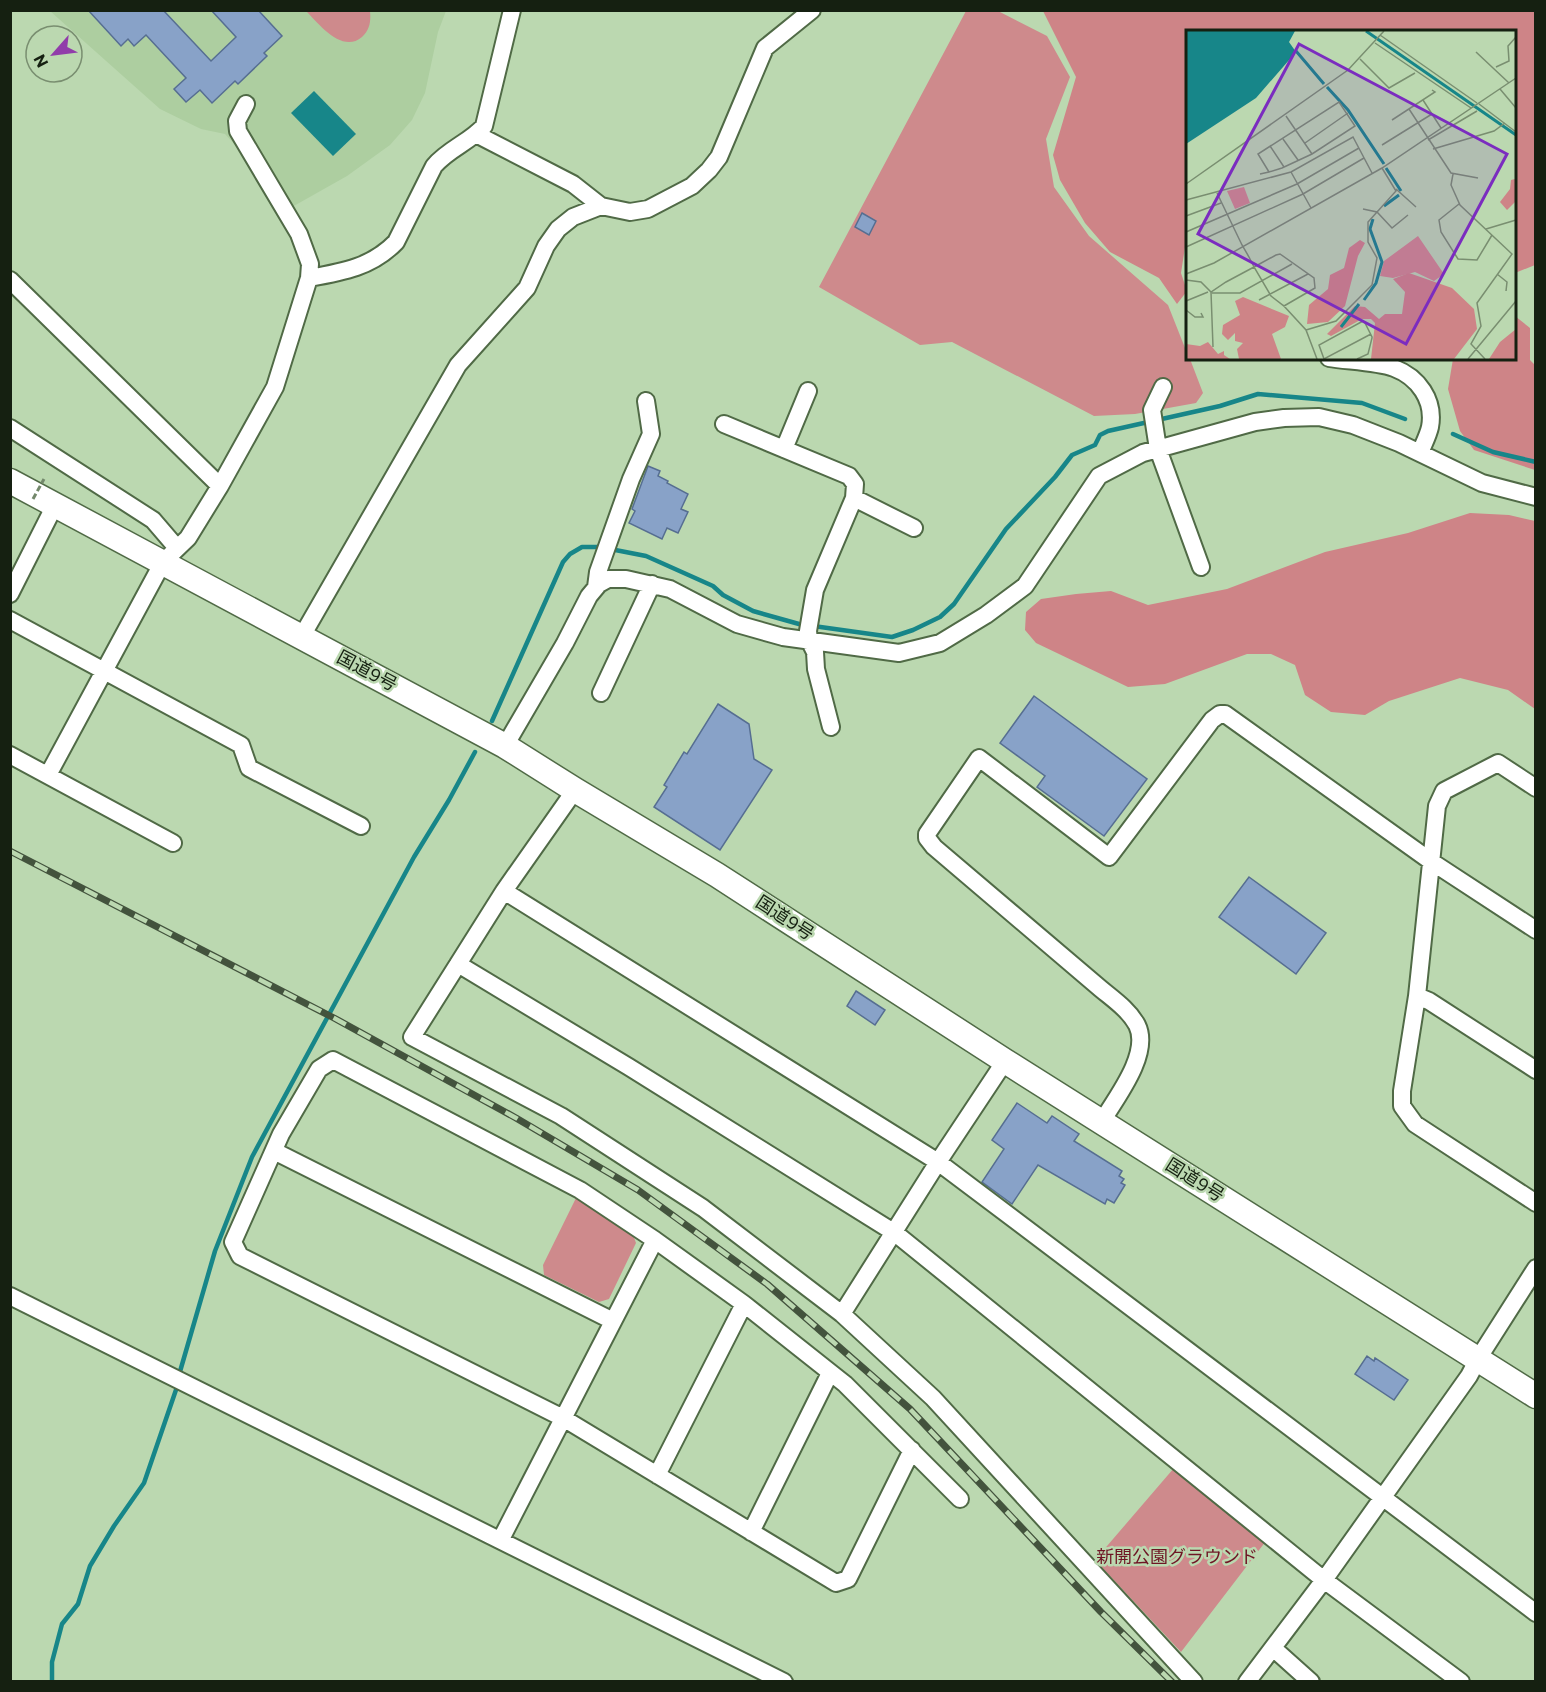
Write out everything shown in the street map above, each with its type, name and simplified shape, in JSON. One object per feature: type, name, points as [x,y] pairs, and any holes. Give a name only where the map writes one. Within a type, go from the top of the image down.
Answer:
[{"type":"highway","name":"国道9号","points":[[10,481],[44,502],[170,555],[302,636],[505,746],[717,875],[1005,1061],[1536,1396]]},
{"type":"street","points":[[309,278],[352,270],[375,260],[387,251],[402,234],[434,166],[476,134],[487,119],[512,10]]},
{"type":"street","points":[[476,134],[573,184],[601,206],[630,212],[648,209],[692,186],[719,157],[765,48],[812,10]]},
{"type":"street","points":[[48,775],[170,555],[188,538],[275,387],[309,278],[308,256],[299,234],[238,131],[237,121],[246,104]]},
{"type":"street","points":[[302,636],[458,365],[527,288],[546,246],[558,229],[573,217],[601,206]]},
{"type":"street","points":[[10,280],[220,486]]},
{"type":"street","points":[[1342,360],[1393,368],[1410,376],[1423,389],[1431,416],[1430,428],[1420,453]]},
{"type":"street","points":[[1163,387],[1152,410],[1157,442],[1201,567]]},
{"type":"street","points":[[784,449],[808,392]]},
{"type":"street","points":[[596,587],[598,572],[631,479],[651,434],[646,401]]},
{"type":"street","points":[[505,746],[566,643],[589,596],[603,582],[612,579],[626,579],[670,589],[737,624],[783,637],[809,631],[899,654],[940,643],[986,615],[1025,586],[1099,476],[1143,453],[1157,442],[1255,422],[1319,417],[1353,425],[1420,453],[1482,483],[1536,497]]},
{"type":"street","points":[[724,424],[849,476],[855,484],[854,498],[815,590],[809,631],[831,727]]},
{"type":"street","points":[[10,428],[153,520],[170,555]]},
{"type":"street","points":[[854,498],[914,528]]},
{"type":"street","points":[[10,594],[44,502]]},
{"type":"street","points":[[601,693],[652,584]]},
{"type":"street","points":[[10,620],[241,745],[249,768],[361,826]]},
{"type":"street","points":[[1102,1121],[1139,1055],[1140,1034],[1136,1024],[1128,1012],[934,847],[927,838],[927,834],[979,758],[1110,857],[1212,720],[1220,714],[1225,714],[1432,862],[1536,930]]},
{"type":"street","points":[[10,755],[173,843]]},
{"type":"street","points":[[1536,788],[1498,763],[1444,791],[1437,806],[1418,996],[1402,1091],[1402,1106],[1415,1124],[1536,1203]]},
{"type":"street","points":[[575,790],[504,891],[412,1037],[561,1116],[694,1202],[842,1314],[933,1398],[1194,1682]]},
{"type":"street","points":[[504,891],[938,1162],[1536,1613]]},
{"type":"street","points":[[458,964],[639,1073],[895,1233],[1324,1580],[1461,1682]]},
{"type":"street","points":[[1418,996],[1430,1001],[1536,1070]]},
{"type":"street","points":[[912,1450],[848,1579],[836,1583],[563,1418],[240,1256],[233,1242],[281,1134],[319,1069],[333,1060],[580,1190],[655,1240],[744,1304],[830,1373],[912,1450],[960,1499]]},
{"type":"street","points":[[842,1314],[1005,1061]]},
{"type":"street","points":[[274,1151],[613,1320]]},
{"type":"street","points":[[501,1539],[655,1240]]},
{"type":"street","points":[[1247,1682],[1324,1580],[1469,1377],[1536,1268]]},
{"type":"street","points":[[10,1296],[784,1682]]},
{"type":"street","points":[[657,1475],[744,1304]]},
{"type":"street","points":[[751,1532],[830,1373]]},
{"type":"street","points":[[1273,1648],[1311,1682]]},
{"type":"path","points":[[44,479],[44,502]]},
{"type":"shaded area","points":[[50,11],[446,11],[438,32],[425,93],[412,120],[390,145],[347,176],[292,207],[225,134],[201,129],[160,109],[84,41],[84,24],[65,24]]},
{"type":"shaded area","points":[[1043,11],[1535,11],[1535,265],[1516,273],[1516,30],[1186,30],[1186,241],[1181,273],[1186,292],[1177,304],[1159,278],[1110,252],[1085,223],[1060,180],[1053,155],[1076,77]]},
{"type":"shaded area","points":[[1516,317],[1530,328],[1530,360],[1535,365],[1535,470],[1474,450],[1460,431],[1448,389],[1453,360],[1516,360]]},
{"type":"shaded area","points":[[1470,513],[1509,515],[1535,521],[1535,709],[1508,690],[1460,678],[1389,701],[1365,715],[1331,712],[1305,695],[1295,665],[1271,654],[1247,654],[1165,684],[1128,687],[1036,643],[1025,630],[1026,612],[1041,599],[1111,591],[1148,605],[1227,589],[1325,552],[1408,533]]},
{"type":"green space","points":[[306,11],[370,11],[369,25],[362,37],[347,42],[331,35]]},
{"type":"green space","points":[[966,11],[998,11],[1047,36],[1070,77],[1046,139],[1054,187],[1089,236],[1168,305],[1186,350],[1186,360],[1190,360],[1203,393],[1196,403],[1135,414],[1094,416],[952,342],[920,345],[819,287]]},
{"type":"green space","points":[[576,1198],[632,1232],[636,1243],[609,1299],[599,1302],[544,1275],[543,1265]]},
{"type":"green space","name":"新開公園グラウンド","points":[[1174,1468],[1266,1541],[1181,1652],[1095,1560]]},
{"type":"water","points":[[314,91],[356,134],[333,156],[291,113]]},
{"type":"building","points":[[88,10],[163,10],[211,61],[236,37],[211,10],[258,10],[282,36],[264,53],[267,56],[238,84],[235,81],[212,103],[200,90],[186,102],[174,89],[186,78],[146,35],[134,46],[128,39],[121,46]]},
{"type":"building","points":[[862,213],[876,221],[869,235],[855,227]]},
{"type":"building","points":[[648,466],[660,471],[658,476],[668,481],[667,483],[688,494],[681,509],[688,512],[678,533],[667,528],[662,539],[629,523],[635,511],[632,509]]},
{"type":"building","points":[[1034,696],[1147,779],[1104,836],[1037,787],[1045,776],[1000,743]]},
{"type":"building","points":[[718,704],[749,724],[754,759],[772,770],[720,850],[654,807],[667,787],[664,785],[684,752],[687,754]]},
{"type":"building","points":[[1249,877],[1326,933],[1296,974],[1219,917]]},
{"type":"building","points":[[856,991],[885,1010],[875,1025],[847,1006]]},
{"type":"building","points":[[1017,1103],[1047,1123],[1052,1116],[1079,1134],[1074,1141],[1122,1171],[1119,1176],[1124,1179],[1121,1183],[1125,1185],[1114,1203],[1107,1199],[1105,1204],[1038,1165],[1012,1204],[982,1182],[1004,1149],[992,1140]]},
{"type":"building","points":[[1367,1356],[1374,1361],[1375,1358],[1408,1380],[1394,1400],[1355,1374]]},
{"type":"waterway","points":[[492,721],[563,562],[570,554],[582,547],[600,547],[646,556],[713,586],[723,595],[753,611],[799,624],[892,637],[940,617],[954,604],[1006,529],[1055,477],[1072,455],[1095,445],[1100,435],[1108,431],[1220,406],[1258,394],[1362,403],[1405,419]]},
{"type":"waterway","points":[[1453,434],[1493,452],[1536,462]]},
{"type":"waterway","points":[[179,1375],[215,1251],[252,1157],[414,857],[475,752]]},
{"type":"waterway","points":[[52,1682],[52,1662],[62,1624],[78,1604],[90,1566],[144,1483],[178,1384]]},
{"type":"railway","points":[[10,851],[334,1018],[516,1118],[638,1190],[767,1284],[910,1409],[1101,1612],[1172,1682]]}]
